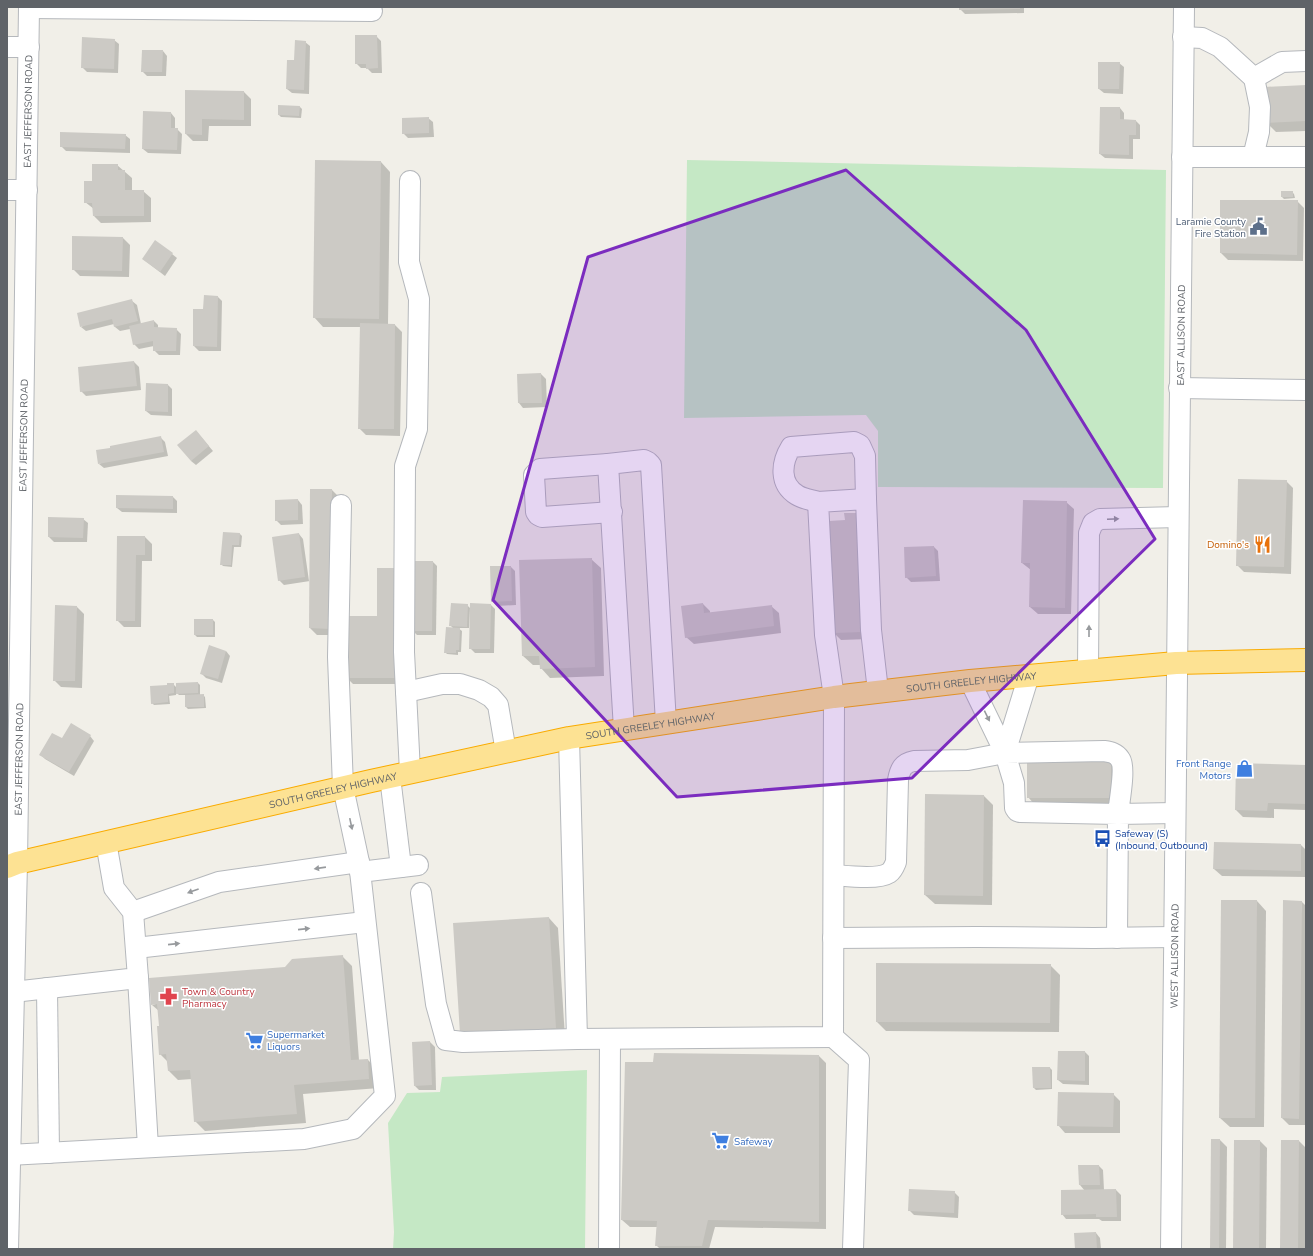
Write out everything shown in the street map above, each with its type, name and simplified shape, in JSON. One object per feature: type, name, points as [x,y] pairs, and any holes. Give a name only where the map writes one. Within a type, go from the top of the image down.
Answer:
[{"type":"highway","name":"SOUTH GREELEY HIGHWAY","points":[[12,865],[400,774],[569,738],[834,697],[970,680],[1176,664],[1306,660]]},
{"type":"street","points":[[29,7],[372,11]]},
{"type":"street","name":"EAST JEFFERSON ROAD","points":[[8,1249],[8,1155],[14,992],[12,865],[27,190],[29,7]]},
{"type":"street","name":"EAST ALLISON ROAD","points":[[1176,664],[1184,7]]},
{"type":"street","points":[[1183,37],[1202,38],[1220,48],[1254,78],[1260,106],[1259,132],[1253,157]]},
{"type":"street","points":[[7,47],[29,47]]},
{"type":"street","points":[[1254,78],[1282,62],[1306,61]]},
{"type":"street","points":[[1182,157],[1306,157]]},
{"type":"street","points":[[133,912],[219,882],[359,867],[410,866],[400,774],[406,692],[404,652],[405,466],[417,429],[419,299],[409,262],[410,181]]},
{"type":"street","points":[[7,190],[27,190]]},
{"type":"street","points":[[1179,388],[1306,390]]},
{"type":"street","points":[[866,499],[818,502],[798,496],[790,490],[784,477],[784,462],[790,447],[854,442],[860,445],[865,456],[871,630],[878,691]]},
{"type":"street","points":[[612,512],[542,517],[536,512],[534,475],[540,469],[644,460],[651,465],[666,723]]},
{"type":"street","points":[[608,464],[624,730]]},
{"type":"street","points":[[818,502],[825,635],[834,697],[833,1037]]},
{"type":"street","points":[[8,1155],[304,1139],[353,1129],[385,1096],[359,867],[343,787],[338,657],[341,505]]},
{"type":"street","points":[[1088,670],[1089,533],[1093,523],[1100,519],[1178,517]]},
{"type":"street","name":"WEST ALLISON ROAD","points":[[1171,1249],[1176,664]]},
{"type":"street","points":[[1005,753],[1029,675]]},
{"type":"street","points":[[970,680],[1005,753],[1014,783],[1017,811],[1175,814]]},
{"type":"street","points":[[406,692],[442,684],[460,684],[479,690],[491,697],[498,705],[506,752]]},
{"type":"street","points":[[569,738],[577,1039]]},
{"type":"street","points":[[834,875],[879,876],[888,874],[893,869],[896,862],[898,780],[900,769],[906,763],[914,761],[968,760],[1005,753],[1104,751],[1114,753],[1121,760],[1123,772],[1118,814],[1117,938]]},
{"type":"street","points":[[106,842],[114,888],[133,912],[148,1147]]},
{"type":"street","points":[[421,893],[436,1004],[446,1040],[463,1042],[577,1039],[833,1037],[859,1060],[853,1249]]},
{"type":"street","points":[[136,948],[365,922]]},
{"type":"street","points":[[833,938],[1174,937]]},
{"type":"street","points":[[14,992],[138,978]]},
{"type":"street","points":[[47,988],[49,1152]]},
{"type":"street","points":[[609,1249],[610,1039]]},
{"type":"highlighted area","points":[[846,170],[1026,330],[1155,539],[912,778],[677,797],[493,600],[588,257]]},
{"type":"green space","points":[[687,160],[1166,170],[1163,488],[878,487],[878,431],[866,415],[684,418]]},
{"type":"green space","points":[[587,1070],[585,1249],[393,1249],[394,1232],[388,1123],[407,1093],[440,1092],[442,1077]]},
{"type":"building","points":[[959,7],[1020,7],[1020,9],[959,10]]},
{"type":"building","points":[[355,35],[377,35],[378,68],[366,69],[366,64],[355,64]]},
{"type":"building","points":[[82,37],[115,39],[114,69],[81,68]]},
{"type":"building","points":[[295,40],[306,41],[304,90],[286,89],[287,60],[294,60]]},
{"type":"building","points":[[142,50],[163,50],[162,72],[141,72]]},
{"type":"building","points":[[1098,62],[1120,62],[1119,89],[1098,89]]},
{"type":"building","points":[[1306,85],[1306,121],[1266,123],[1264,87]]},
{"type":"building","points":[[185,90],[244,91],[244,120],[202,119],[202,135],[185,134]]},
{"type":"building","points":[[278,105],[300,106],[299,116],[278,115]]},
{"type":"building","points":[[1100,107],[1120,107],[1120,119],[1136,120],[1136,135],[1129,135],[1129,155],[1099,154]]},
{"type":"building","points":[[143,111],[171,112],[171,128],[178,128],[177,150],[142,149]]},
{"type":"building","points":[[429,117],[429,133],[402,134],[402,118]]},
{"type":"building","points":[[60,132],[126,134],[125,149],[60,147]]},
{"type":"building","points":[[315,160],[381,161],[379,319],[313,318]]},
{"type":"building","points":[[92,164],[118,164],[118,170],[125,170],[125,190],[144,190],[144,216],[93,216],[92,203],[84,203],[84,181],[92,181]]},
{"type":"building","points":[[1281,191],[1293,191],[1293,197],[1281,197]]},
{"type":"building","name":"Laramie County Fire Station","points":[[1220,200],[1298,200],[1297,255],[1220,253]]},
{"type":"building","points":[[72,236],[123,237],[122,271],[72,270]]},
{"type":"building","points":[[155,240],[173,253],[160,272],[142,259]]},
{"type":"building","points":[[204,295],[218,296],[217,347],[193,346],[193,309],[203,309]]},
{"type":"building","points":[[132,299],[138,321],[114,327],[112,319],[80,327],[77,313]]},
{"type":"building","points":[[154,320],[154,327],[177,328],[176,351],[153,351],[153,341],[133,345],[129,326]]},
{"type":"building","points":[[360,323],[395,324],[394,429],[358,429]]},
{"type":"building","points":[[134,361],[137,386],[80,392],[78,367]]},
{"type":"building","points":[[541,373],[542,403],[518,403],[517,374]]},
{"type":"building","points":[[146,383],[168,384],[168,412],[145,411]]},
{"type":"building","points":[[196,430],[209,446],[191,461],[177,445]]},
{"type":"building","points":[[161,436],[164,452],[98,464],[96,450]]},
{"type":"building","points":[[1238,479],[1287,480],[1284,567],[1236,566]]},
{"type":"building","points":[[310,489],[332,489],[330,629],[309,628]]},
{"type":"building","points":[[116,495],[173,496],[173,509],[116,508]]},
{"type":"building","points":[[298,499],[298,520],[275,521],[275,500]]},
{"type":"building","points":[[1023,500],[1067,501],[1065,608],[1029,607],[1030,563],[1021,563]]},
{"type":"building","points":[[844,513],[857,513],[862,632],[833,633],[829,521],[845,520]]},
{"type":"building","points":[[48,517],[84,518],[83,538],[48,537]]},
{"type":"building","points":[[223,532],[240,533],[239,545],[232,545],[231,565],[220,565]]},
{"type":"building","points":[[299,533],[305,577],[278,581],[272,537]]},
{"type":"building","points":[[117,536],[145,536],[145,555],[136,555],[135,621],[116,621]]},
{"type":"building","points":[[934,546],[936,576],[905,578],[904,547]]},
{"type":"building","points":[[592,558],[595,667],[540,669],[539,656],[522,656],[519,560]]},
{"type":"building","points":[[412,561],[433,561],[432,631],[411,631]]},
{"type":"building","points":[[490,566],[511,566],[512,601],[491,602]]},
{"type":"building","points":[[377,568],[396,568],[396,678],[345,678],[345,616],[377,616]]},
{"type":"building","points":[[451,603],[468,604],[467,627],[449,626]]},
{"type":"building","points":[[470,603],[491,604],[490,649],[469,649]]},
{"type":"building","points":[[703,603],[704,613],[772,605],[774,626],[685,638],[681,606]]},
{"type":"building","points":[[55,605],[77,606],[75,681],[53,681]]},
{"type":"building","points":[[194,619],[213,619],[213,635],[194,635]]},
{"type":"building","points":[[446,627],[460,628],[459,650],[456,650],[456,653],[444,653]]},
{"type":"building","points":[[209,645],[226,651],[218,679],[200,674]]},
{"type":"building","points":[[198,682],[198,693],[176,694],[176,683]]},
{"type":"building","points":[[167,683],[174,683],[174,693],[168,694],[168,702],[151,704],[150,686],[167,685]]},
{"type":"building","points":[[204,694],[204,707],[185,707],[185,695]]},
{"type":"building","points":[[71,723],[91,735],[69,772],[39,755],[52,733],[62,738]]},
{"type":"building","points":[[1027,760],[1111,760],[1111,798],[1027,798]]},
{"type":"building","points":[[1236,763],[1306,765],[1306,804],[1268,803],[1267,811],[1235,810]]},
{"type":"building","points":[[925,794],[984,795],[983,896],[924,895]]},
{"type":"building","points":[[1214,842],[1301,844],[1301,871],[1213,869]]},
{"type":"building","points":[[1221,900],[1257,900],[1255,1118],[1219,1118]]},
{"type":"building","points":[[1283,900],[1302,901],[1299,1119],[1281,1118]]},
{"type":"building","points":[[549,917],[556,1028],[460,1034],[453,923]]},
{"type":"building","name":"Supermarket Liquors","points":[[343,955],[351,1060],[368,1059],[369,1079],[294,1085],[297,1114],[194,1122],[190,1070],[168,1071],[166,1054],[159,1055],[157,1004],[151,1005],[149,978],[285,967],[292,959]]},
{"type":"building","points":[[876,963],[1051,964],[1050,1023],[876,1022]]},
{"type":"building","points":[[430,1041],[432,1085],[414,1086],[412,1042]]},
{"type":"building","points":[[1058,1051],[1085,1051],[1085,1081],[1057,1080]]},
{"type":"building","name":"Safeway","points":[[654,1053],[819,1055],[819,1222],[708,1220],[702,1246],[655,1246],[657,1221],[621,1220],[625,1062],[653,1062]]},
{"type":"building","points":[[1032,1067],[1050,1067],[1051,1088],[1033,1088]]},
{"type":"building","points":[[1058,1092],[1114,1093],[1113,1127],[1057,1126]]},
{"type":"building","points":[[1211,1139],[1220,1139],[1219,1249],[1210,1249]]},
{"type":"building","points":[[1234,1140],[1260,1140],[1259,1249],[1233,1249]]},
{"type":"building","points":[[1281,1140],[1299,1140],[1298,1249],[1280,1249]]},
{"type":"building","points":[[1078,1165],[1099,1165],[1100,1185],[1079,1185]]},
{"type":"building","points":[[909,1189],[955,1191],[954,1213],[908,1211]]},
{"type":"building","points":[[1116,1189],[1117,1217],[1096,1217],[1096,1214],[1061,1215],[1061,1190]]},
{"type":"building","points":[[1096,1232],[1097,1249],[1075,1249],[1074,1233]]},
{"type":"place","name":"Laramie County Fire Station","points":[[1259,227]]},
{"type":"place","name":"Domino's","points":[[1262,544]]},
{"type":"place","name":"Front Range Motors","points":[[1244,769]]},
{"type":"place","name":"Safeway (S) (Inbound, Outbound)","points":[[1102,839]]},
{"type":"place","name":"Town & Country Pharmacy","points":[[169,997]]},
{"type":"place","name":"Supermarket Liquors","points":[[254,1040]]},
{"type":"place","name":"Safeway","points":[[721,1141]]}]
